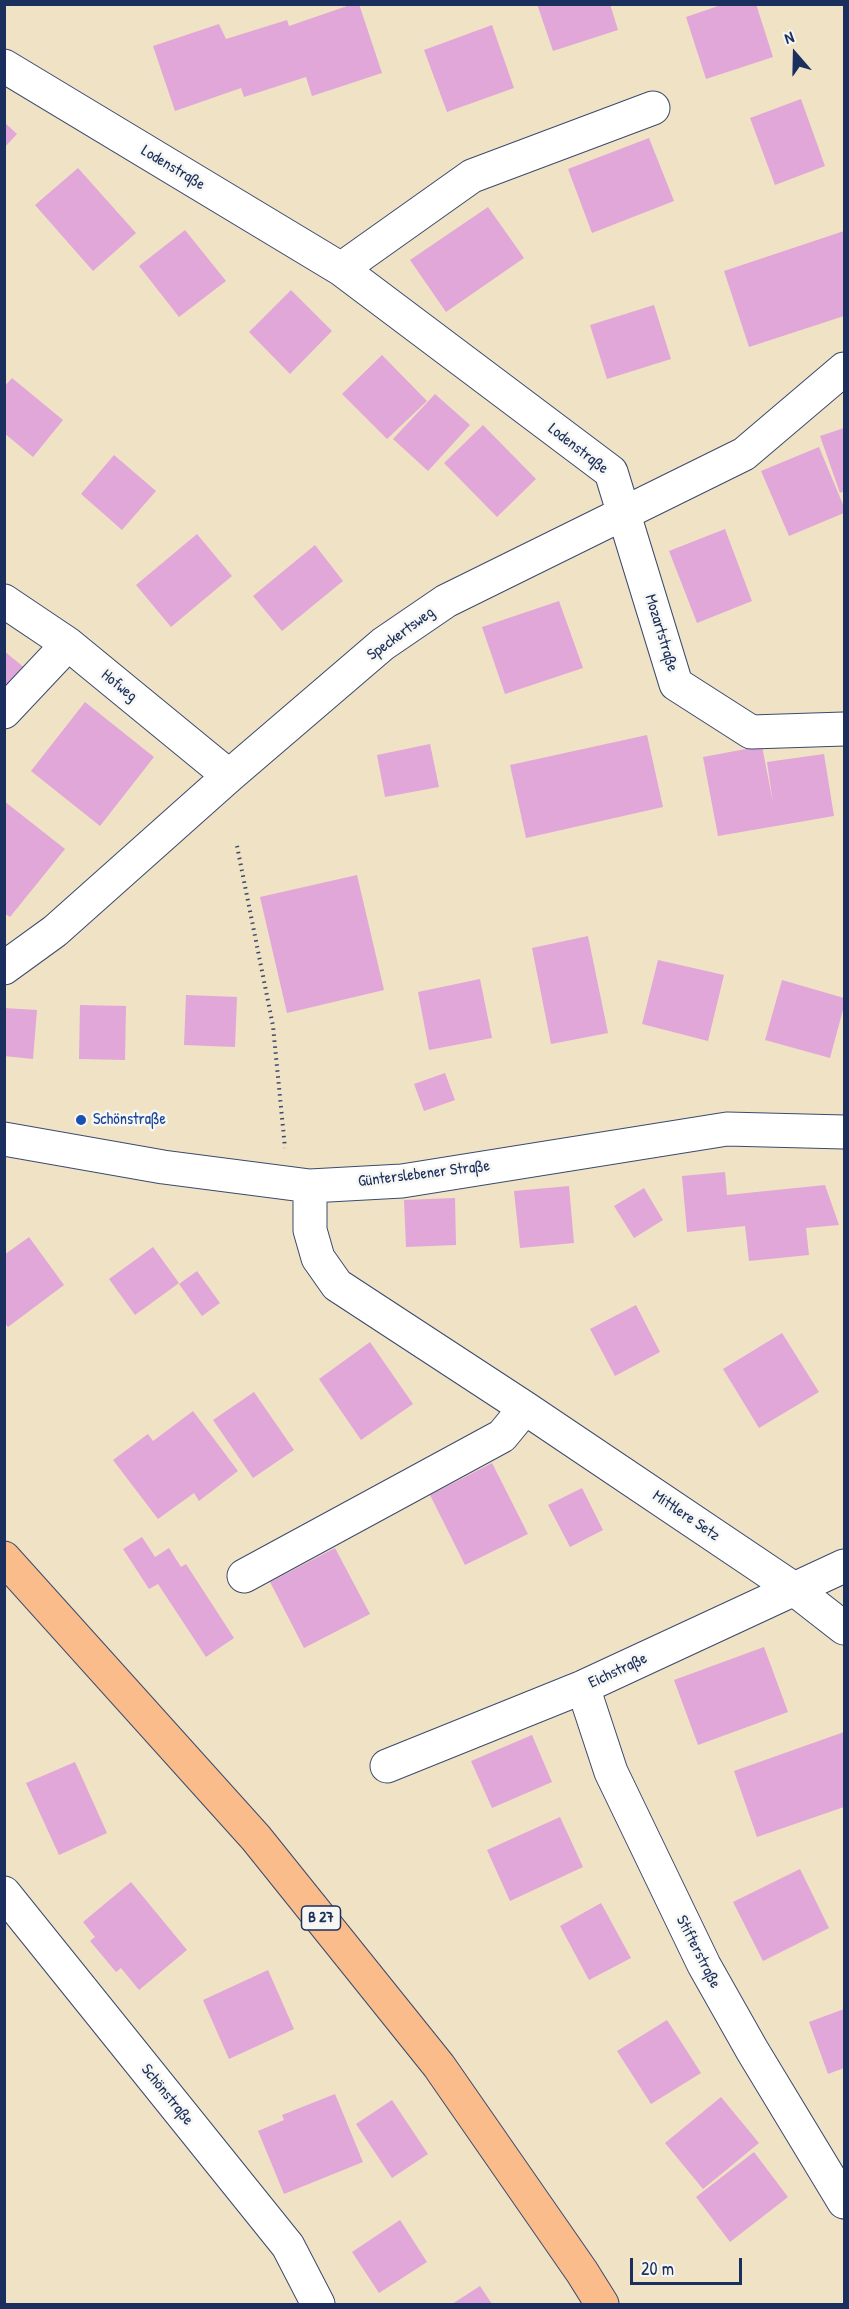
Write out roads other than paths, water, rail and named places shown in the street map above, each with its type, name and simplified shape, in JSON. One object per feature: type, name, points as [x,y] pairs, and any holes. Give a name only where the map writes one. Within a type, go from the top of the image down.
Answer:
[{"type":"main road","name":"B 27","points":[[4,1558],[256,1838],[439,2066],[602,2304]]},
{"type":"street","name":"Lodenstraße","points":[[4,66],[341,269],[611,472],[624,512]]},
{"type":"street","points":[[341,269],[472,176],[653,108]]},
{"type":"street","name":"Speckertsweg","points":[[4,968],[55,931],[383,644],[437,608],[624,512],[744,454],[844,369]]},
{"type":"street","name":"Mozartstraße","points":[[624,512],[676,684],[751,732],[844,729]]},
{"type":"street","name":"Hofweg","points":[[4,602],[68,644],[230,776]]},
{"type":"street","points":[[4,712],[68,644]]},
{"type":"street","name":"Günterslebener Straße","points":[[4,1139],[163,1167],[310,1186],[402,1180],[727,1129],[844,1132]]},
{"type":"street","name":"Mittlere Setz","points":[[310,1186],[310,1230],[318,1258],[337,1285],[794,1588],[844,1628]]},
{"type":"street","points":[[244,1576],[502,1436],[525,1408]]},
{"type":"street","name":"Eichstraße","points":[[387,1766],[583,1687],[844,1566]]},
{"type":"street","name":"Stifterstraße","points":[[583,1687],[611,1772],[704,1965],[752,2050],[844,2202]]},
{"type":"street","name":"Schönstraße","points":[[4,1893],[288,2246],[318,2304]]},
{"type":"place","name":"Schönstraße","points":[[81,1120]]}]
